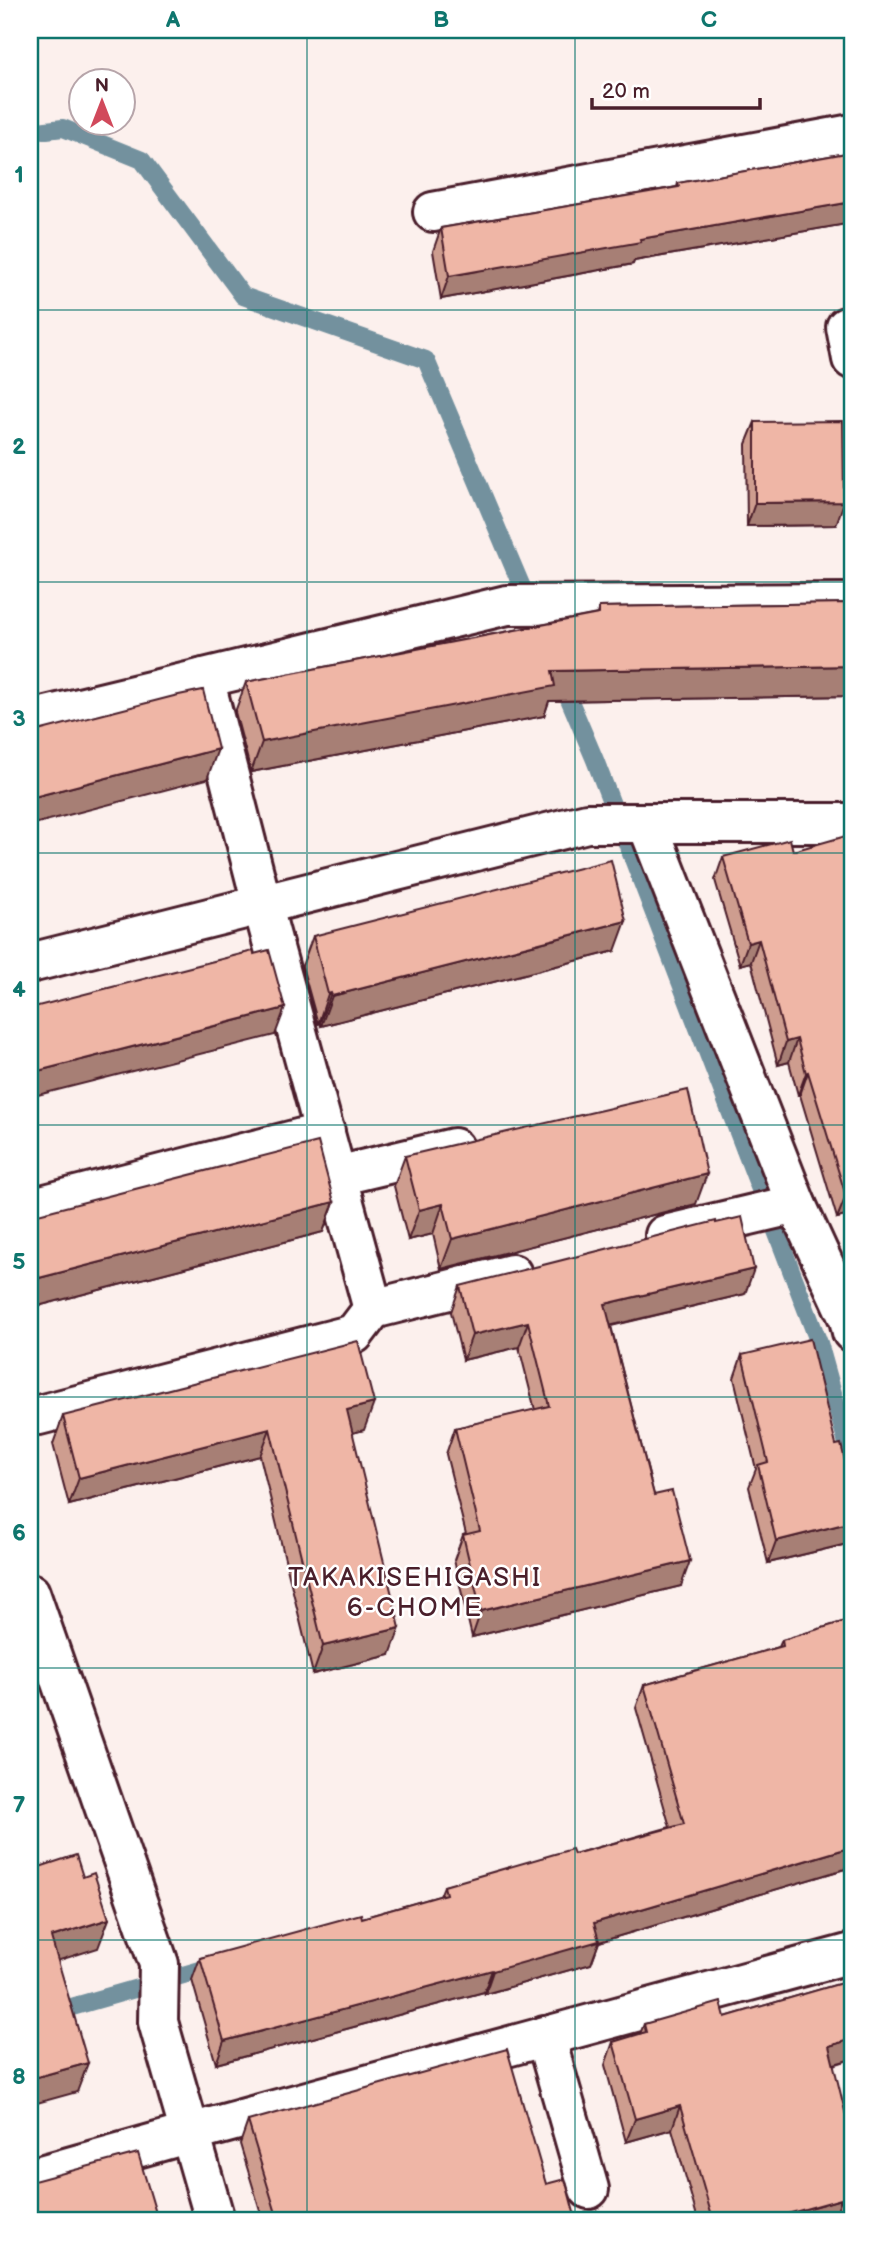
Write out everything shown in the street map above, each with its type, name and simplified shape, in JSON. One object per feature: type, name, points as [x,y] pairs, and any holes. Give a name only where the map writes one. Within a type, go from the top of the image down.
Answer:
[{"type":"street","points":[[433,212],[852,134]]},
{"type":"street","points":[[852,326],[846,327],[852,359]]},
{"type":"street","points":[[30,720],[524,605],[852,603]]},
{"type":"street","points":[[204,678],[262,904],[373,1309]]},
{"type":"street","points":[[30,963],[587,822],[852,823]]},
{"type":"street","points":[[647,822],[796,1204],[851,1323]]},
{"type":"street","points":[[30,1208],[325,1132]]},
{"type":"street","points":[[337,1176],[485,1140]]},
{"type":"street","points":[[629,1244],[796,1204]]},
{"type":"street","points":[[39,1415],[354,1334],[373,1309],[548,1265]]},
{"type":"street","points":[[30,1593],[159,1980],[158,2022],[215,2220]]},
{"type":"street","points":[[30,2178],[852,1954]]},
{"type":"street","points":[[545,2036],[589,2189]]},
{"type":"building","points":[[852,152],[852,202],[449,276],[441,228],[679,187],[678,183]]},
{"type":"building","points":[[843,421],[844,502],[755,503],[755,422]]},
{"type":"building","points":[[852,603],[852,666],[552,671],[555,686],[262,742],[246,682],[599,614],[599,607]]},
{"type":"building","points":[[203,690],[218,749],[30,798],[30,733]]},
{"type":"building","points":[[846,836],[852,857],[852,1194],[846,1196],[797,1039],[786,1042],[759,940],[748,943],[723,857],[790,839],[793,851]]},
{"type":"building","points":[[611,860],[626,921],[332,996],[331,993],[328,994],[313,936]]},
{"type":"building","points":[[269,950],[285,1008],[30,1073],[30,1008],[253,951],[254,954]]},
{"type":"building","points":[[688,1090],[707,1174],[452,1239],[443,1204],[419,1210],[405,1156]]},
{"type":"building","points":[[318,1142],[334,1202],[39,1278],[30,1241],[30,1216]]},
{"type":"building","points":[[742,1217],[754,1269],[605,1304],[654,1495],[672,1491],[690,1561],[481,1611],[463,1535],[480,1531],[455,1428],[549,1406],[528,1322],[472,1335],[460,1286],[716,1221]]},
{"type":"building","points":[[810,1339],[836,1445],[841,1444],[852,1490],[852,1522],[776,1541],[758,1465],[768,1462],[742,1355]]},
{"type":"building","points":[[358,1341],[374,1403],[347,1410],[400,1628],[323,1646],[270,1429],[79,1478],[63,1416]]},
{"type":"building","points":[[852,1619],[852,1847],[594,1923],[599,1941],[224,2041],[200,1958],[446,1894],[444,1886],[572,1849],[574,1854],[684,1824],[644,1685],[783,1646],[782,1640]]},
{"type":"building","points":[[76,1855],[83,1877],[94,1873],[109,1919],[51,1937],[88,2063],[30,2079],[30,1870]]},
{"type":"building","points":[[852,1980],[852,2039],[829,2046],[852,2140],[852,2220],[848,2220],[841,2199],[766,2220],[713,2220],[680,2106],[635,2119],[613,2042],[646,2032],[644,2024],[721,2002],[725,2017]]},
{"type":"building","points":[[507,2049],[546,2184],[565,2179],[576,2220],[278,2220],[248,2121]]},
{"type":"building","points":[[138,2153],[158,2220],[30,2220],[30,2182]]},
{"type":"waterway","points":[[30,132],[63,128],[142,160],[243,296],[426,360],[530,606]]},
{"type":"waterway","points":[[561,680],[595,760],[819,1343],[852,1461]]},
{"type":"waterway","points":[[30,2019],[218,1965]]},
{"type":"district","name":"TAKAKISEHIGASHI 6-CHOME","points":[[415,1592]]}]
